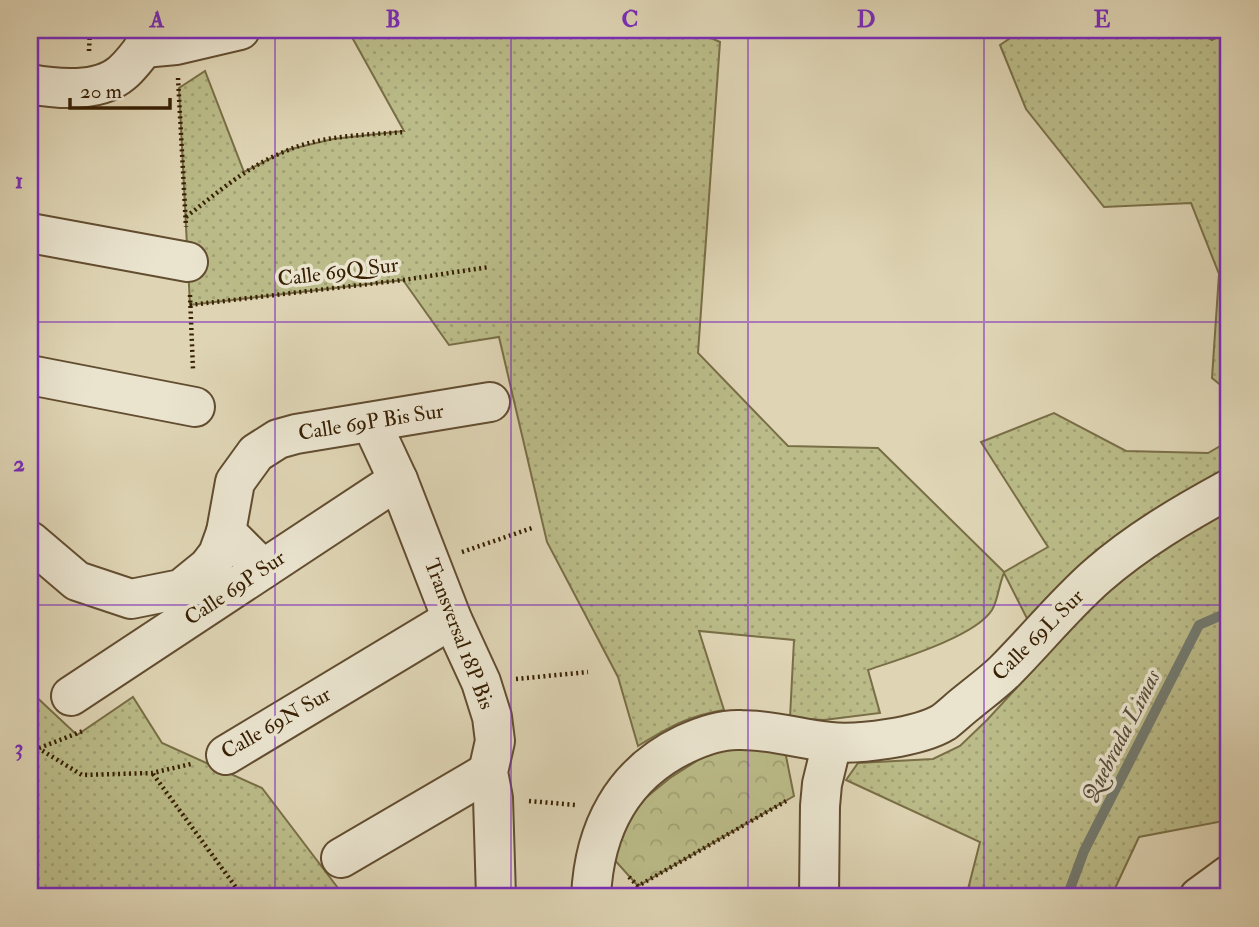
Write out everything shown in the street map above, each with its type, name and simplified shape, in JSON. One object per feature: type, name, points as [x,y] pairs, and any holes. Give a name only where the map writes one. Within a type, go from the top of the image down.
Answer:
[{"type":"street","points":[[30,85],[64,88],[106,82],[120,75],[150,39],[176,45],[240,30]]},
{"type":"street","points":[[30,233],[188,262]]},
{"type":"street","points":[[30,375],[195,407]]},
{"type":"street","name":"Calle 69P Bis Sur","points":[[226,532],[234,482],[256,453],[278,439],[490,402]]},
{"type":"street","name":"Transversal 18P Bis","points":[[371,422],[398,480],[452,619],[481,682],[492,717],[495,741],[491,785],[496,897]]},
{"type":"street","name":"Calle 69P Sur","points":[[71,696],[398,480]]},
{"type":"street","name":"Calle 69L Sur","points":[[591,897],[598,852],[613,809],[633,780],[651,764],[682,745],[715,733],[738,730],[773,732],[832,743],[913,735],[944,722],[1003,674],[1098,576],[1166,524],[1229,489]]},
{"type":"street","points":[[30,541],[77,581],[131,599],[181,589],[208,567],[218,554],[226,532],[263,569]]},
{"type":"street","name":"Calle 69N Sur","points":[[226,755],[452,619]]},
{"type":"street","points":[[819,897],[822,784],[832,743]]},
{"type":"street","points":[[341,858],[491,785]]},
{"type":"street","points":[[1199,897],[1229,875]]},
{"type":"path","points":[[185,217],[244,173],[287,150],[333,139],[404,132]]},
{"type":"path","name":"Calle 69Q Sur","points":[[190,305],[489,267]]},
{"type":"path","points":[[431,563],[532,528]]},
{"type":"path","points":[[481,682],[588,672]]},
{"type":"path","name":"Calle 69N Sur","points":[[30,740],[38,748],[82,775],[152,773],[226,755]]},
{"type":"path","points":[[152,773],[243,897]]},
{"type":"path","points":[[638,886],[794,796],[822,784]]},
{"type":"path","points":[[491,785],[613,809]]},
{"type":"green space","points":[[348,30],[693,30],[720,42],[698,353],[788,446],[878,448],[1004,572],[1048,547],[981,442],[1054,413],[1126,451],[1208,453],[1229,441],[1229,820],[1139,837],[1111,897],[966,897],[980,842],[846,780],[858,763],[933,759],[960,746],[1046,656],[1004,573],[994,606],[983,620],[953,638],[868,670],[880,713],[824,720],[790,718],[794,640],[699,631],[724,710],[699,715],[679,723],[638,746],[618,677],[547,542],[499,337],[449,345],[403,280],[190,305],[179,88],[205,71],[244,172],[287,150],[333,139],[404,131]]},
{"type":"green space","points":[[1022,30],[1193,30],[1212,40],[1229,30],[1229,392],[1212,378],[1219,274],[1191,203],[1104,207],[1026,109],[1000,45]]},
{"type":"green space","points":[[30,691],[77,735],[133,697],[162,743],[262,788],[341,892],[335,897],[30,897],[30,764],[38,748],[30,740]]},
{"type":"green space","points":[[745,748],[785,751],[794,796],[638,886],[611,856],[627,813],[670,778],[709,753]]},
{"type":"waterway","name":"Quebrada Limas","points":[[1067,897],[1084,851],[1199,625],[1229,612]]}]
